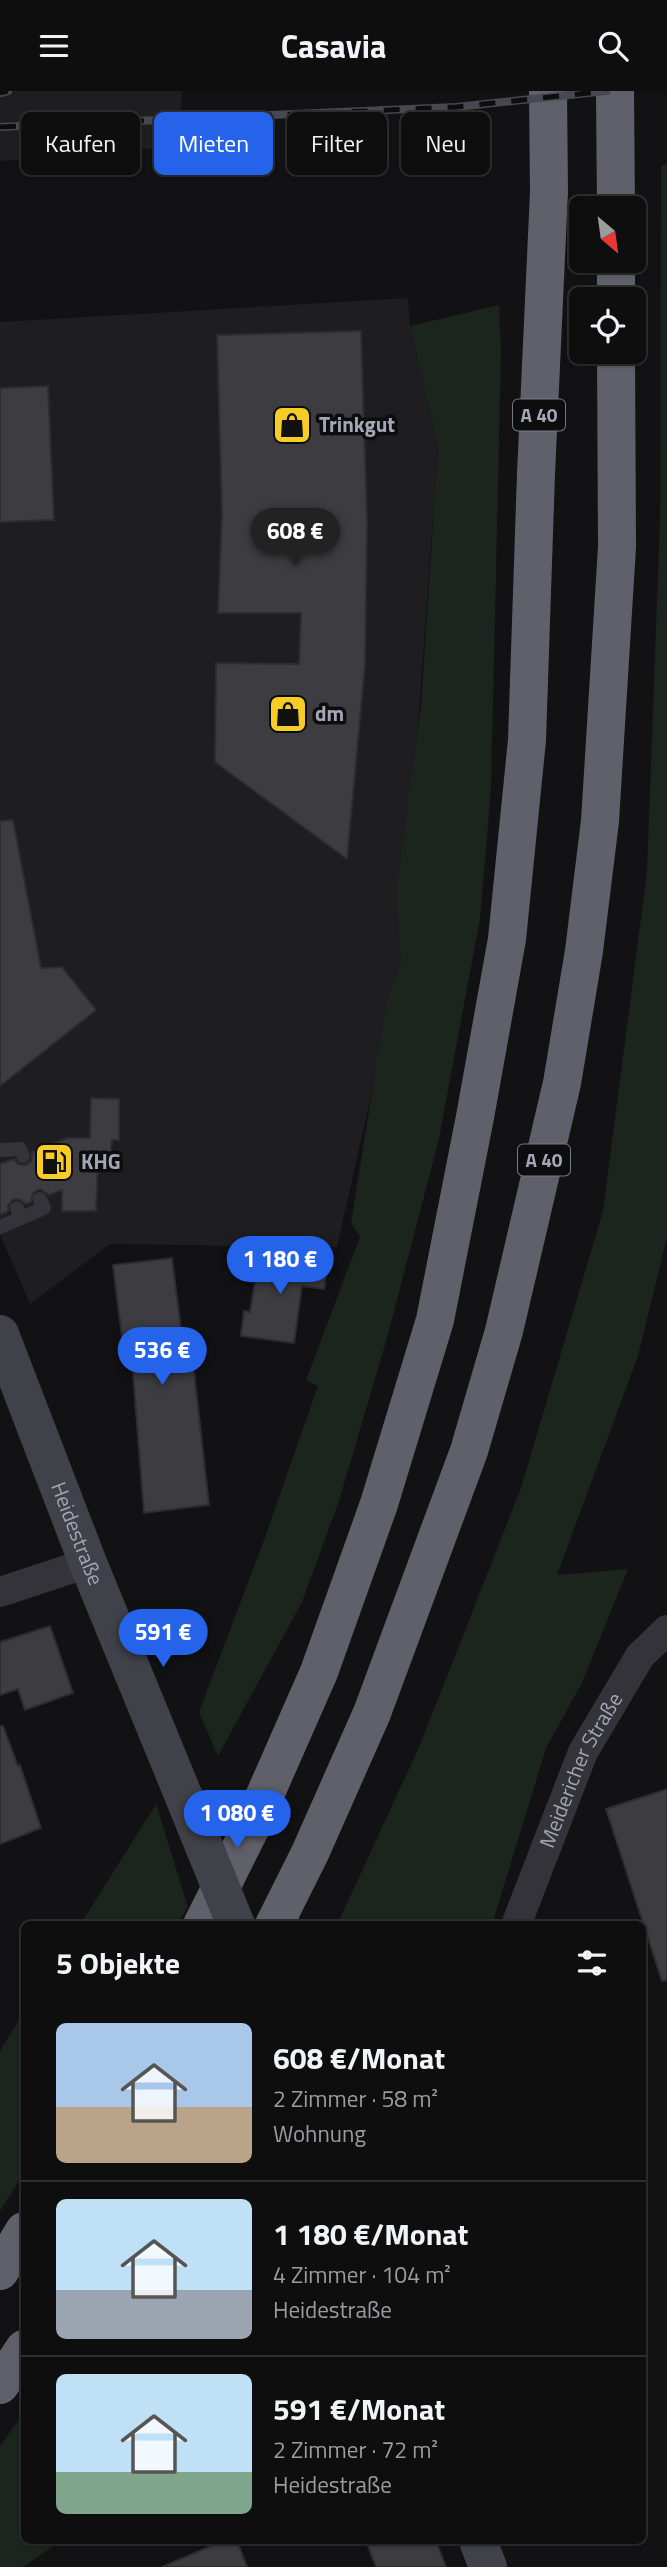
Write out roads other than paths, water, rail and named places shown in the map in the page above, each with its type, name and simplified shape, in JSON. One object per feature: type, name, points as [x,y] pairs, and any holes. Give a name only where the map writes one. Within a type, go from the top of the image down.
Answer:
[{"type":"highway","name":"A 40","points":[[204,1921],[250,1829],[318,1672],[379,1504],[435,1320],[475,1117],[507,939],[527,740],[549,192],[548,91]]},
{"type":"highway","points":[[615,91],[616,196]]},
{"type":"highway","name":"A 40","points":[[276,1921],[310,1853],[372,1713],[470,1451],[504,1331],[562,1083],[584,951],[600,821],[617,547],[616,364]]},
{"type":"highway","points":[[0,2271],[21,2236]]},
{"type":"highway","points":[[0,2385],[21,2354]]},
{"type":"street","name":"Heidestraße","points":[[0,1334],[88,1563],[234,1921]]},
{"type":"street","points":[[0,1593],[88,1563]]},
{"type":"street","name":"Meidericher Straße","points":[[518,1921],[583,1752],[640,1656],[667,1630]]},
{"type":"street","points":[[479,2544],[488,2567]]},
{"type":"lane","points":[[0,1150],[20,1149],[23,1156]]},
{"type":"lane","points":[[0,1227],[19,1213],[44,1208],[40,1199]]},
{"type":"railway","points":[[0,93],[8,91]]},
{"type":"railway","points":[[0,127],[456,107],[607,91]]},
{"type":"place","name":"Trinkgut","points":[[292,425]]},
{"type":"place","name":"dm","points":[[288,714]]},
{"type":"place","name":"KHG","points":[[54,1162]]}]
